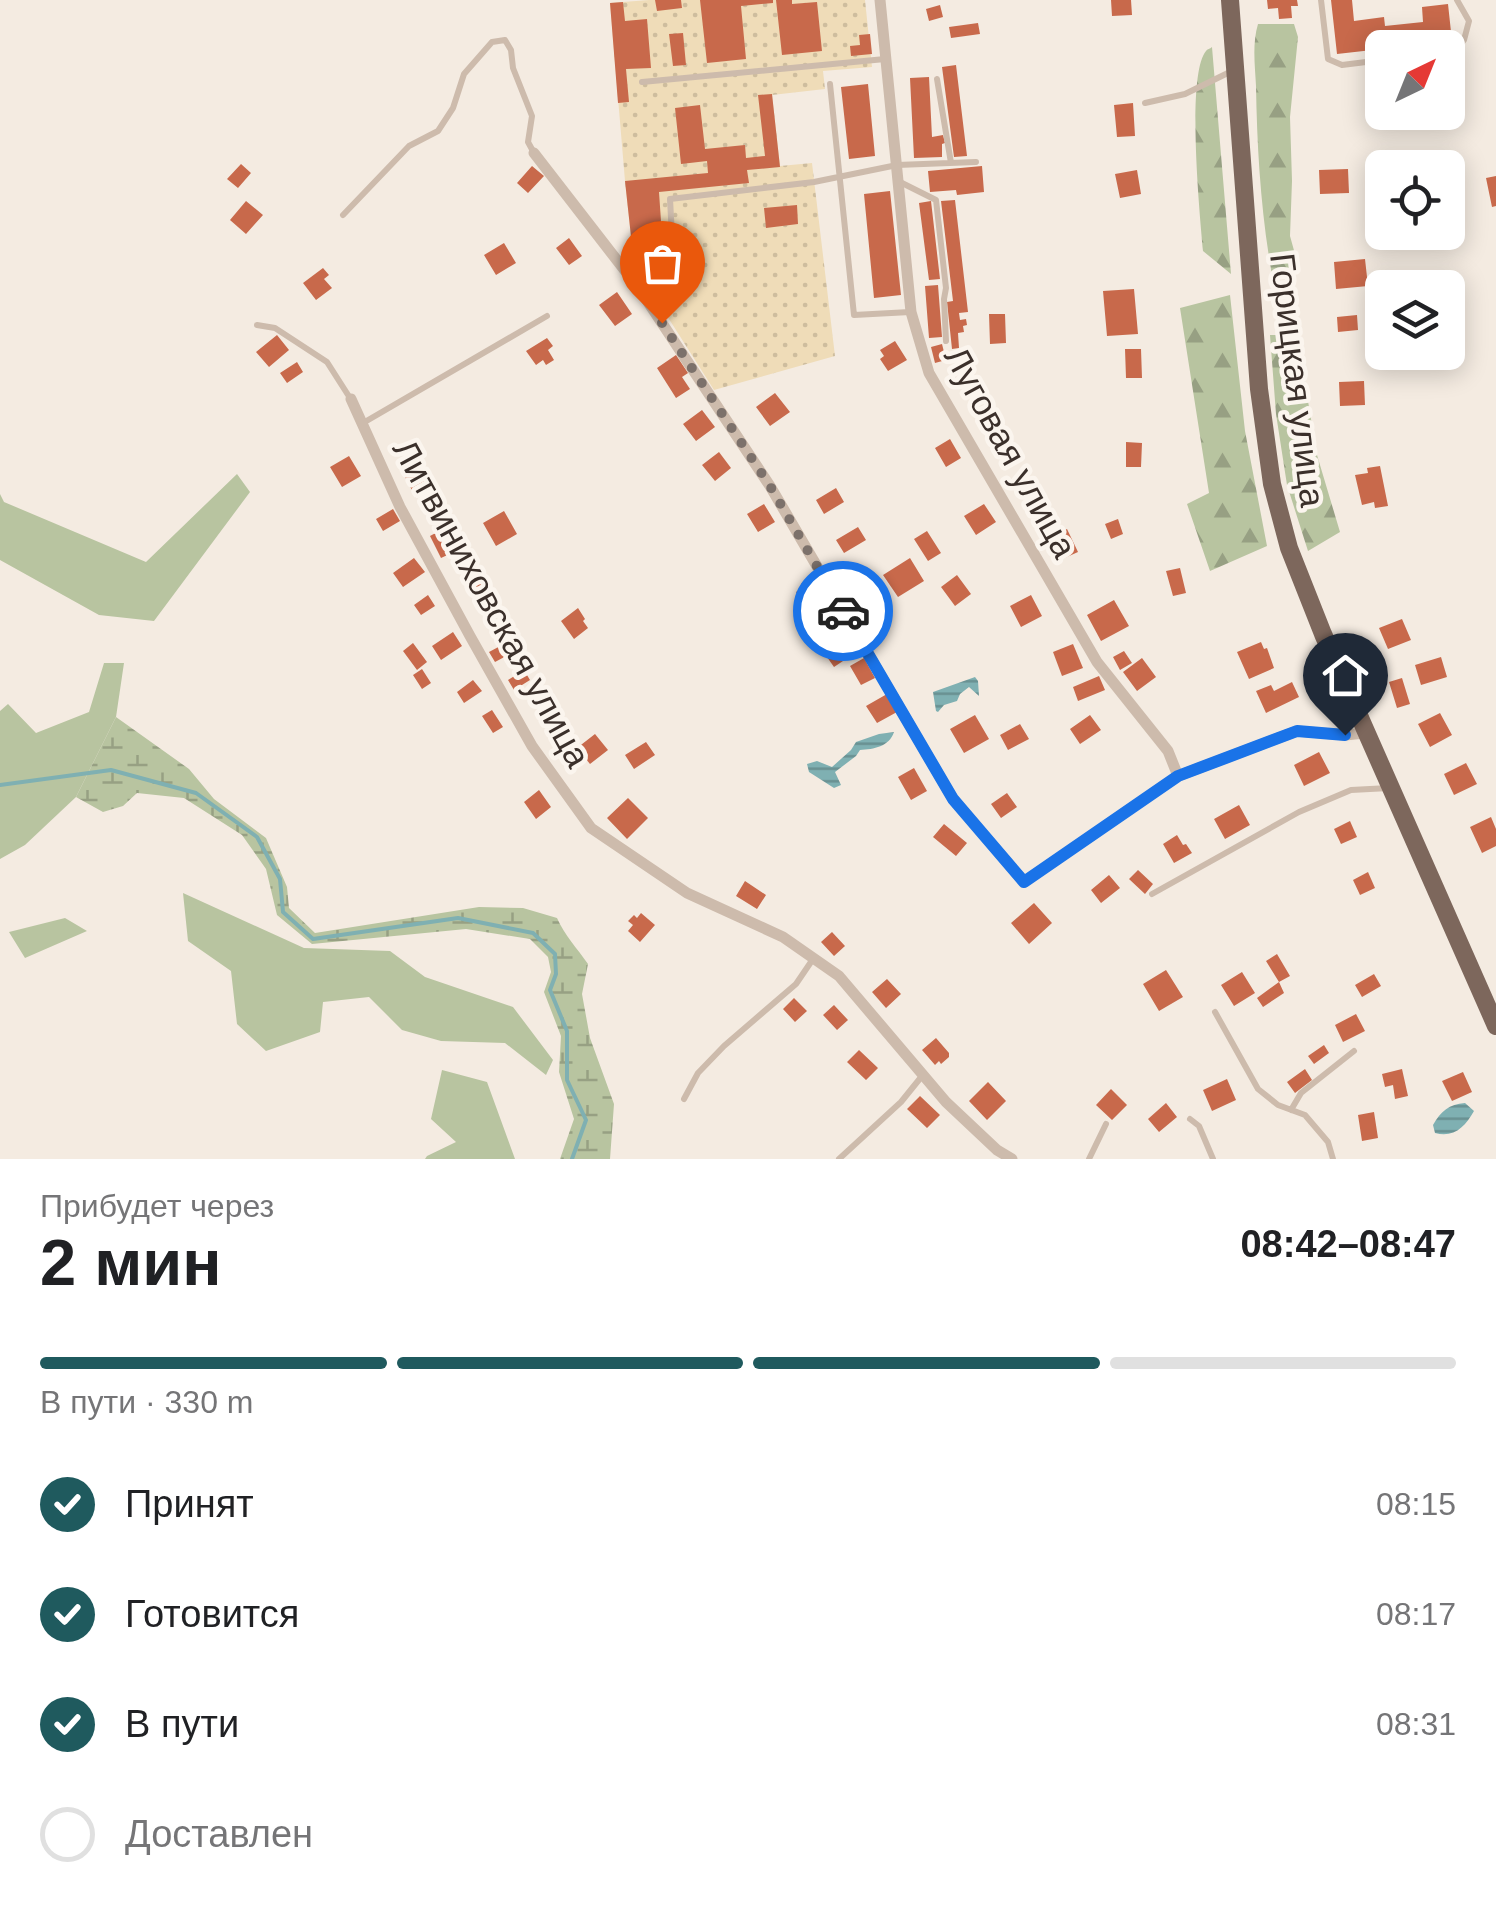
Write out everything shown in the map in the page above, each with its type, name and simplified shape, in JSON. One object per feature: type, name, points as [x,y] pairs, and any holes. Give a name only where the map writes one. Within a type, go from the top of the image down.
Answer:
[{"type":"main road","name":"Горицкая улица","points":[[1230,0],[1257,370],[1272,484],[1289,548],[1322,634],[1496,1026]]},
{"type":"street","name":"Луговая улица","points":[[880,0],[911,312],[929,373],[1097,662],[1168,751],[1178,776]]},
{"type":"street","points":[[534,153],[640,290],[770,486],[953,799],[1024,882],[1178,776],[1297,731],[1345,735],[1365,732]]},
{"type":"street","name":"Литвиниховская улица","points":[[351,399],[400,508],[532,746],[591,828],[687,893],[783,936],[839,976],[946,1102],[1012,1159]]},
{"type":"lane","points":[[1321,0],[1328,59],[1342,66],[1365,63]]},
{"type":"lane","points":[[1457,0],[1469,21],[1465,36]]},
{"type":"lane","points":[[343,215],[409,146],[438,131],[453,108],[464,74],[492,42],[505,40],[511,50],[513,68],[532,116],[528,142],[534,153]]},
{"type":"lane","points":[[642,82],[886,59]]},
{"type":"lane","points":[[1145,104],[1186,94],[1235,69]]},
{"type":"lane","points":[[937,79],[951,163]]},
{"type":"lane","points":[[830,84],[854,315],[911,312]]},
{"type":"lane","points":[[672,236],[670,199],[814,182],[897,164],[976,162]]},
{"type":"lane","points":[[899,182],[936,200],[946,288],[946,341]]},
{"type":"lane","points":[[362,424],[547,316]]},
{"type":"lane","points":[[257,324],[275,328],[327,362],[351,399]]},
{"type":"lane","points":[[1152,894],[1299,812],[1352,790],[1390,788]]},
{"type":"lane","points":[[684,1099],[698,1073],[796,984],[814,958]]},
{"type":"lane","points":[[1215,1012],[1258,1089],[1278,1105],[1305,1115],[1328,1142],[1333,1159]]},
{"type":"lane","points":[[1292,1110],[1301,1093],[1354,1051]]},
{"type":"lane","points":[[839,1159],[901,1102],[923,1075]]},
{"type":"lane","points":[[1190,1119],[1199,1126],[1213,1159]]},
{"type":"lane","points":[[1089,1159],[1106,1124]]},
{"type":"green space","points":[[1258,24],[1294,24],[1298,37],[1290,117],[1290,236],[1300,272],[1272,275],[1259,157],[1254,55]]},
{"type":"green space","points":[[1212,47],[1231,274],[1203,251],[1201,233],[1195,116],[1200,65]]},
{"type":"green space","points":[[1230,295],[1245,431],[1267,546],[1210,571],[1187,504],[1209,493],[1180,308]]},
{"type":"green space","points":[[1270,335],[1297,335],[1317,455],[1340,532],[1308,551],[1287,485]]},
{"type":"green space","points":[[237,474],[250,492],[154,621],[99,615],[0,560],[0,494],[4,502],[146,562]]},
{"type":"green space","points":[[104,663],[124,663],[116,717],[76,797],[25,845],[0,859],[0,711],[8,704],[36,733],[89,712]]},
{"type":"green space","points":[[116,717],[189,769],[214,799],[266,838],[287,887],[289,908],[315,933],[479,907],[523,908],[557,918],[588,964],[582,994],[590,1038],[614,1104],[610,1159],[560,1159],[574,1119],[559,1072],[561,1036],[544,992],[551,972],[548,957],[530,939],[466,929],[312,944],[277,915],[266,869],[242,835],[184,798],[137,793],[123,806],[103,812],[76,797]]},
{"type":"green space","points":[[183,893],[304,948],[390,951],[425,977],[513,1007],[553,1060],[546,1075],[505,1043],[441,1041],[402,1030],[369,997],[323,1002],[320,1032],[266,1051],[237,1024],[231,971],[188,941]]},
{"type":"green space","points":[[65,918],[87,931],[25,958],[9,932]]},
{"type":"green space","points":[[442,1070],[487,1082],[515,1159],[425,1159],[456,1142],[431,1119]]},
{"type":"sand","points":[[865,0],[872,67],[823,71],[825,89],[772,95],[780,166],[812,163],[835,356],[714,390],[636,267],[610,3]]},
{"type":"water","points":[[975,677],[979,696],[969,687],[957,701],[936,711],[933,692]]},
{"type":"water","points":[[894,732],[885,744],[860,750],[835,772],[841,785],[834,788],[809,772],[807,764],[817,761],[832,767],[856,742]]},
{"type":"water","points":[[1465,1103],[1474,1111],[1463,1126],[1448,1134],[1435,1133],[1433,1125],[1442,1112]]},
{"type":"building","points":[[655,0],[681,0],[682,8],[657,11]]},
{"type":"building","points":[[700,0],[773,0],[741,6],[746,59],[707,63]]},
{"type":"building","points":[[776,0],[792,0],[792,4],[817,2],[822,51],[782,55]]},
{"type":"building","points":[[1111,0],[1131,0],[1132,15],[1112,16]]},
{"type":"building","points":[[1267,0],[1297,0],[1298,6],[1291,6],[1292,18],[1279,19],[1278,8],[1268,9]]},
{"type":"building","points":[[1331,0],[1352,0],[1354,21],[1384,17],[1385,26],[1423,22],[1422,7],[1448,4],[1451,30],[1365,30],[1365,51],[1337,54]]},
{"type":"building","points":[[623,2],[625,21],[647,19],[651,68],[626,69],[629,102],[618,103],[610,3]]},
{"type":"building","points":[[940,5],[943,17],[929,21],[926,9]]},
{"type":"building","points":[[978,23],[980,34],[951,38],[949,27]]},
{"type":"building","points":[[683,33],[686,65],[673,66],[669,34]]},
{"type":"building","points":[[870,34],[872,54],[851,56],[850,46],[860,45],[859,35]]},
{"type":"building","points":[[956,65],[967,156],[954,157],[942,67]]},
{"type":"building","points":[[929,77],[932,137],[943,135],[945,143],[942,157],[914,158],[910,78]]},
{"type":"building","points":[[868,84],[875,156],[849,159],[841,87]]},
{"type":"building","points":[[772,94],[780,167],[747,170],[749,183],[659,192],[664,265],[636,267],[625,181],[708,173],[707,161],[681,164],[675,108],[700,105],[705,149],[745,145],[746,158],[765,156],[758,95]]},
{"type":"building","points":[[1133,103],[1135,136],[1117,137],[1114,105]]},
{"type":"building","points":[[241,164],[251,173],[238,188],[227,179]]},
{"type":"building","points":[[532,166],[544,176],[528,193],[517,183]]},
{"type":"building","points":[[982,166],[984,192],[930,192],[928,171]]},
{"type":"building","points":[[1348,169],[1349,193],[1320,194],[1319,170]]},
{"type":"building","points":[[1137,170],[1141,194],[1120,198],[1115,174]]},
{"type":"building","points":[[1496,176],[1496,206],[1492,207],[1486,178]]},
{"type":"building","points":[[890,191],[901,295],[874,298],[864,194]]},
{"type":"building","points":[[955,200],[968,312],[959,313],[960,320],[966,319],[967,325],[963,326],[964,332],[958,333],[959,348],[952,349],[947,302],[953,301],[941,201]]},
{"type":"building","points":[[246,201],[263,215],[246,234],[230,220]]},
{"type":"building","points":[[931,201],[940,279],[929,280],[919,203]]},
{"type":"building","points":[[797,205],[798,224],[766,228],[764,208]]},
{"type":"building","points":[[569,238],[582,256],[569,265],[556,248]]},
{"type":"building","points":[[504,243],[516,263],[496,275],[484,255]]},
{"type":"building","points":[[689,247],[691,272],[681,273],[679,248]]},
{"type":"building","points":[[1365,259],[1365,286],[1336,289],[1334,262]]},
{"type":"building","points":[[323,268],[329,275],[324,279],[332,288],[316,300],[303,283]]},
{"type":"building","points":[[938,285],[942,337],[929,338],[925,286]]},
{"type":"building","points":[[1134,289],[1138,334],[1107,336],[1103,291]]},
{"type":"building","points":[[617,292],[632,314],[615,326],[599,305]]},
{"type":"building","points":[[989,314],[1005,314],[1006,343],[990,344]]},
{"type":"building","points":[[1357,315],[1358,330],[1338,332],[1337,317]]},
{"type":"building","points":[[277,335],[289,350],[269,367],[256,352]]},
{"type":"building","points":[[547,338],[553,346],[548,350],[554,360],[536,365],[526,351]]},
{"type":"building","points":[[895,341],[907,360],[888,371],[880,359],[884,356],[880,350]]},
{"type":"building","points":[[942,344],[946,360],[935,363],[931,347]]},
{"type":"building","points":[[1125,349],[1141,349],[1142,378],[1126,378]]},
{"type":"building","points":[[676,355],[688,373],[682,377],[690,389],[676,398],[657,368]]},
{"type":"building","points":[[297,362],[303,372],[287,383],[280,373]]},
{"type":"building","points":[[1364,381],[1365,405],[1340,406],[1339,382]]},
{"type":"building","points":[[775,393],[790,412],[770,426],[756,407]]},
{"type":"building","points":[[702,410],[715,427],[696,441],[683,424]]},
{"type":"building","points":[[950,439],[961,458],[946,467],[935,448]]},
{"type":"building","points":[[1126,442],[1142,443],[1141,467],[1126,467]]},
{"type":"building","points":[[719,452],[731,468],[715,481],[702,465]]},
{"type":"building","points":[[349,456],[361,476],[342,487],[330,467]]},
{"type":"building","points":[[418,460],[433,489],[416,498],[401,469]]},
{"type":"building","points":[[1380,466],[1388,506],[1375,508],[1374,502],[1362,505],[1355,475]]},
{"type":"building","points":[[836,488],[844,502],[824,514],[816,500]]},
{"type":"building","points":[[764,504],[775,522],[758,532],[747,514]]},
{"type":"building","points":[[984,504],[996,522],[976,535],[964,516]]},
{"type":"building","points":[[393,509],[400,521],[383,531],[376,519]]},
{"type":"building","points":[[504,511],[517,534],[496,546],[483,523]]},
{"type":"building","points":[[1118,519],[1123,534],[1111,539],[1105,524]]},
{"type":"building","points":[[858,527],[866,540],[844,553],[836,540]]},
{"type":"building","points":[[445,528],[456,551],[441,558],[430,536]]},
{"type":"building","points":[[1067,529],[1078,552],[1058,561],[1047,539]]},
{"type":"building","points":[[927,531],[941,553],[928,561],[914,539]]},
{"type":"building","points":[[414,558],[425,572],[403,587],[393,573]]},
{"type":"building","points":[[910,558],[924,581],[898,597],[883,575]]},
{"type":"building","points":[[859,568],[884,609],[868,618],[843,578]]},
{"type":"building","points":[[1180,568],[1186,593],[1173,596],[1166,571]]},
{"type":"building","points":[[481,573],[492,589],[475,600],[464,583]]},
{"type":"building","points":[[957,575],[971,594],[955,606],[941,587]]},
{"type":"building","points":[[809,579],[820,597],[805,606],[796,592]]},
{"type":"building","points":[[428,595],[435,606],[421,615],[414,605]]},
{"type":"building","points":[[1031,595],[1042,616],[1021,627],[1010,606]]},
{"type":"building","points":[[1114,600],[1129,626],[1101,641],[1087,615]]},
{"type":"building","points":[[578,608],[588,628],[574,639],[561,621]]},
{"type":"building","points":[[1402,619],[1411,640],[1388,649],[1379,628]]},
{"type":"building","points":[[453,632],[462,646],[441,660],[432,646]]},
{"type":"building","points":[[841,633],[855,653],[834,667],[820,647]]},
{"type":"building","points":[[1261,642],[1274,668],[1249,679],[1237,652]]},
{"type":"building","points":[[413,643],[427,662],[417,670],[403,651]]},
{"type":"building","points":[[504,644],[510,654],[495,662],[489,652]]},
{"type":"building","points":[[1073,644],[1083,668],[1062,676],[1053,652]]},
{"type":"building","points":[[1124,651],[1132,663],[1120,670],[1113,657]]},
{"type":"building","points":[[1441,657],[1447,677],[1421,685],[1415,665]]},
{"type":"building","points":[[864,658],[875,678],[861,685],[850,666]]},
{"type":"building","points":[[1142,658],[1156,677],[1137,691],[1123,672]]},
{"type":"building","points":[[422,669],[431,683],[422,689],[413,675]]},
{"type":"building","points":[[524,670],[530,680],[514,690],[508,680]]},
{"type":"building","points":[[1099,676],[1105,690],[1078,701],[1073,687]]},
{"type":"building","points":[[1402,678],[1410,704],[1397,708],[1389,682]]},
{"type":"building","points":[[473,680],[482,691],[464,703],[457,692]]},
{"type":"building","points":[[1292,682],[1299,697],[1266,713],[1256,691],[1271,685],[1274,691]]},
{"type":"building","points":[[887,694],[897,712],[877,723],[866,706]]},
{"type":"building","points":[[492,710],[503,727],[493,733],[482,716]]},
{"type":"building","points":[[1440,713],[1452,735],[1430,747],[1418,724]]},
{"type":"building","points":[[975,715],[989,739],[964,753],[950,729]]},
{"type":"building","points":[[1090,715],[1101,730],[1080,744],[1070,729]]},
{"type":"building","points":[[1020,724],[1029,739],[1008,750],[1000,735]]},
{"type":"building","points":[[595,734],[608,750],[590,764],[577,748]]},
{"type":"building","points":[[646,742],[655,755],[634,769],[625,755]]},
{"type":"building","points":[[1319,752],[1330,773],[1304,786],[1294,765]]},
{"type":"building","points":[[1466,763],[1477,784],[1454,795],[1444,774]]},
{"type":"building","points":[[914,768],[927,791],[911,800],[898,777]]},
{"type":"building","points":[[539,790],[551,807],[536,819],[524,802]]},
{"type":"building","points":[[1007,793],[1017,807],[1001,818],[991,804]]},
{"type":"building","points":[[628,798],[648,818],[627,839],[607,818]]},
{"type":"building","points":[[1239,805],[1250,825],[1225,839],[1214,819]]},
{"type":"building","points":[[1491,817],[1496,846],[1482,853],[1470,827]]},
{"type":"building","points":[[1350,821],[1357,837],[1341,844],[1334,829]]},
{"type":"building","points":[[944,824],[967,843],[956,856],[933,837]]},
{"type":"building","points":[[1177,835],[1192,853],[1174,863],[1163,844]]},
{"type":"building","points":[[1138,870],[1153,884],[1145,894],[1129,879]]},
{"type":"building","points":[[1368,872],[1375,888],[1360,895],[1353,880]]},
{"type":"building","points":[[1109,875],[1120,888],[1101,903],[1091,890]]},
{"type":"building","points":[[745,881],[766,895],[757,909],[736,896]]},
{"type":"building","points":[[1034,903],[1052,923],[1029,944],[1011,923]]},
{"type":"building","points":[[641,913],[655,925],[640,942],[628,931],[633,925],[628,921]]},
{"type":"building","points":[[832,932],[845,946],[834,956],[821,942]]},
{"type":"building","points":[[1277,954],[1290,976],[1279,982],[1266,961]]},
{"type":"building","points":[[1166,970],[1183,997],[1159,1011],[1143,984]]},
{"type":"building","points":[[1242,972],[1255,993],[1234,1006],[1221,985]]},
{"type":"building","points":[[1374,974],[1381,986],[1362,997],[1355,985]]},
{"type":"building","points":[[887,979],[901,994],[886,1008],[872,992]]},
{"type":"building","points":[[1279,982],[1284,993],[1263,1007],[1257,998]]},
{"type":"building","points":[[794,998],[807,1011],[795,1022],[783,1009]]},
{"type":"building","points":[[834,1005],[848,1020],[837,1030],[823,1015]]},
{"type":"building","points":[[1356,1014],[1365,1031],[1343,1042],[1335,1025]]},
{"type":"building","points":[[936,1038],[949,1057],[935,1065],[922,1050]]},
{"type":"building","points":[[1324,1045],[1329,1053],[1314,1064],[1308,1056]]},
{"type":"building","points":[[859,1050],[878,1068],[866,1080],[847,1062]]},
{"type":"building","points":[[1305,1069],[1312,1080],[1295,1093],[1287,1082]]},
{"type":"building","points":[[1402,1069],[1408,1096],[1395,1099],[1393,1085],[1385,1087],[1382,1074]]},
{"type":"building","points":[[1463,1072],[1472,1092],[1452,1101],[1442,1081]]},
{"type":"building","points":[[1227,1079],[1236,1100],[1212,1111],[1203,1090]]},
{"type":"building","points":[[988,1082],[1006,1101],[987,1120],[969,1101]]},
{"type":"building","points":[[1111,1089],[1127,1105],[1112,1120],[1096,1105]]},
{"type":"building","points":[[920,1096],[940,1115],[927,1128],[907,1109]]},
{"type":"building","points":[[1166,1103],[1177,1117],[1159,1132],[1148,1119]]},
{"type":"building","points":[[1374,1112],[1378,1138],[1362,1141],[1358,1115]]},
{"type":"waterway","points":[[0,785],[111,770],[196,793],[257,837],[280,879],[283,912],[313,939],[458,918],[533,933],[555,954],[556,974],[550,990],[567,1031],[567,1080],[586,1120],[572,1159]]},
{"type":"way so far","points":[[662,323],[770,486],[843,611]]},
{"type":"route","points":[[843,611],[953,799],[1024,882],[1178,776],[1297,731],[1345,735]]}]
